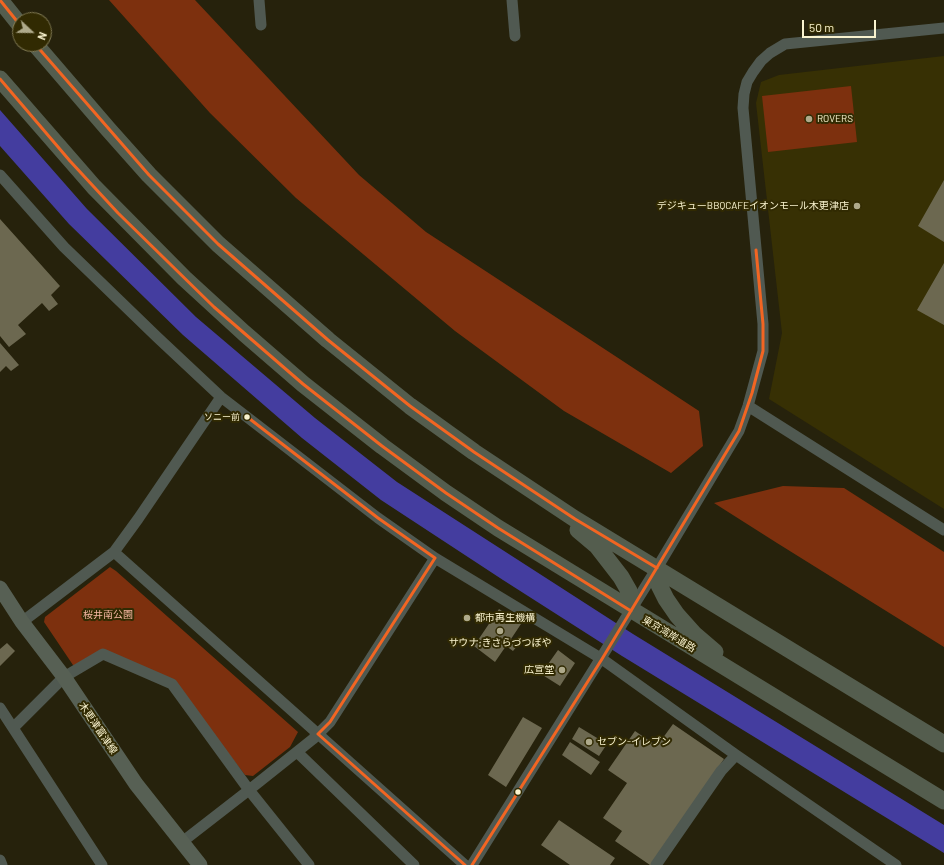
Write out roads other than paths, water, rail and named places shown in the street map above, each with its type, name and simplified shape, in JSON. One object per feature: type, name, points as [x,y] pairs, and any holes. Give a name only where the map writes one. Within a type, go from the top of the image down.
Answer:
[{"type":"highway","points":[[0,0],[12,15]]},
{"type":"highway","points":[[42,52],[149,175],[218,244],[328,340],[404,401],[505,474],[597,546],[626,585],[632,601],[631,611]]},
{"type":"highway","name":"東京湾岸道路","points":[[0,79],[70,161],[118,213],[214,307],[303,384],[375,441],[446,494],[498,528],[631,611],[944,801]]},
{"type":"highway","points":[[505,474],[944,744]]},
{"type":"highway","points":[[657,568],[657,581],[662,592],[677,615],[688,628],[709,647],[787,706]]},
{"type":"main road","name":"木更津富津線","points":[[0,588],[22,622],[64,678],[136,784],[200,865]]},
{"type":"street","points":[[259,0],[262,25]]},
{"type":"street","points":[[512,0],[514,36]]},
{"type":"street","points":[[472,865],[602,659],[657,568],[739,431],[748,406],[763,351],[763,324],[743,108],[744,94],[748,82],[761,61],[770,53],[785,44],[944,28]]},
{"type":"street","points":[[0,174],[64,247],[221,397],[378,518],[435,558],[602,659],[884,862],[896,865]]},
{"type":"street","points":[[22,622],[114,552],[221,397]]},
{"type":"street","points":[[748,406],[944,530]]},
{"type":"street","points":[[114,552],[465,865]]},
{"type":"street","points":[[182,842],[297,752],[330,722],[435,558]]},
{"type":"street","points":[[13,728],[64,678],[103,654],[172,684],[250,790],[308,865]]},
{"type":"street","points":[[0,708],[102,865]]},
{"type":"street","points":[[297,752],[414,865]]},
{"type":"street","points":[[656,865],[712,784],[736,755]]},
{"type":"street","points":[[0,860],[2,865]]},
{"type":"place","name":"ROVERS","points":[[809,119]]},
{"type":"place","name":"デジキューBBQCAFEイオンモール木更津店","points":[[857,206]]},
{"type":"place","name":"ソニー前","points":[[247,417]]},
{"type":"place","name":"都市再生機構","points":[[467,618]]},
{"type":"place","name":"サウナ;きさらづつぼや","points":[[500,631]]},
{"type":"place","name":"広宣堂","points":[[562,670]]},
{"type":"place","name":"セブン-イレブン","points":[[589,742]]},
{"type":"park label","name":"桜井南公園","points":[[108,615]]}]
